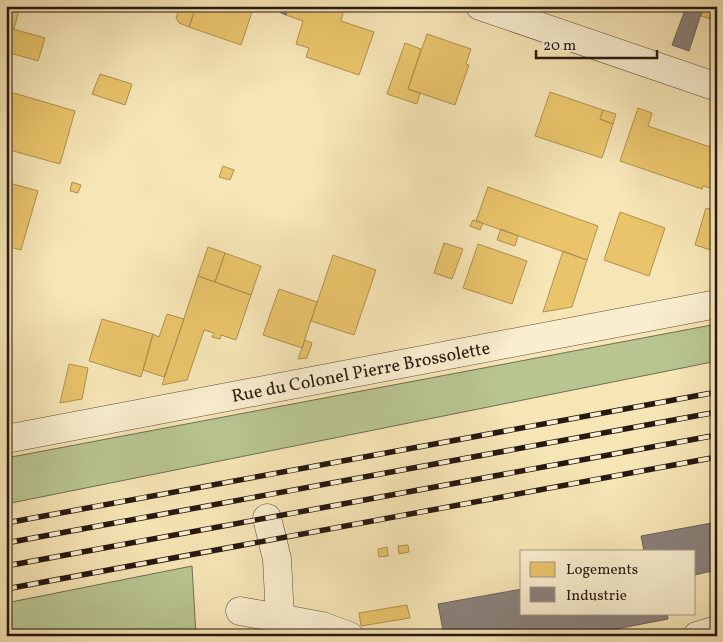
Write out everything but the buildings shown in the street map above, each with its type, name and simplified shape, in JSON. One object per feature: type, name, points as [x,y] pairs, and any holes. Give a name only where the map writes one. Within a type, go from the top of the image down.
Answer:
[{"type":"street","points":[[480,6],[717,87]]},
{"type":"street","name":"Rue du Colonel Pierre Brossolette","points":[[6,440],[717,304]]},
{"type":"street","points":[[267,518],[277,559],[280,618]]},
{"type":"street","points":[[240,611],[322,626],[349,636]]},
{"type":"street","points":[[697,636],[717,630]]},
{"type":"green space","points":[[717,324],[717,361],[6,504],[6,458]]},
{"type":"green space","points":[[192,566],[196,636],[6,636],[6,603]]},
{"type":"railway","points":[[6,523],[717,392]]},
{"type":"railway","points":[[6,543],[717,412]]},
{"type":"railway","points":[[6,566],[717,435]]},
{"type":"railway","points":[[6,589],[717,457]]}]
